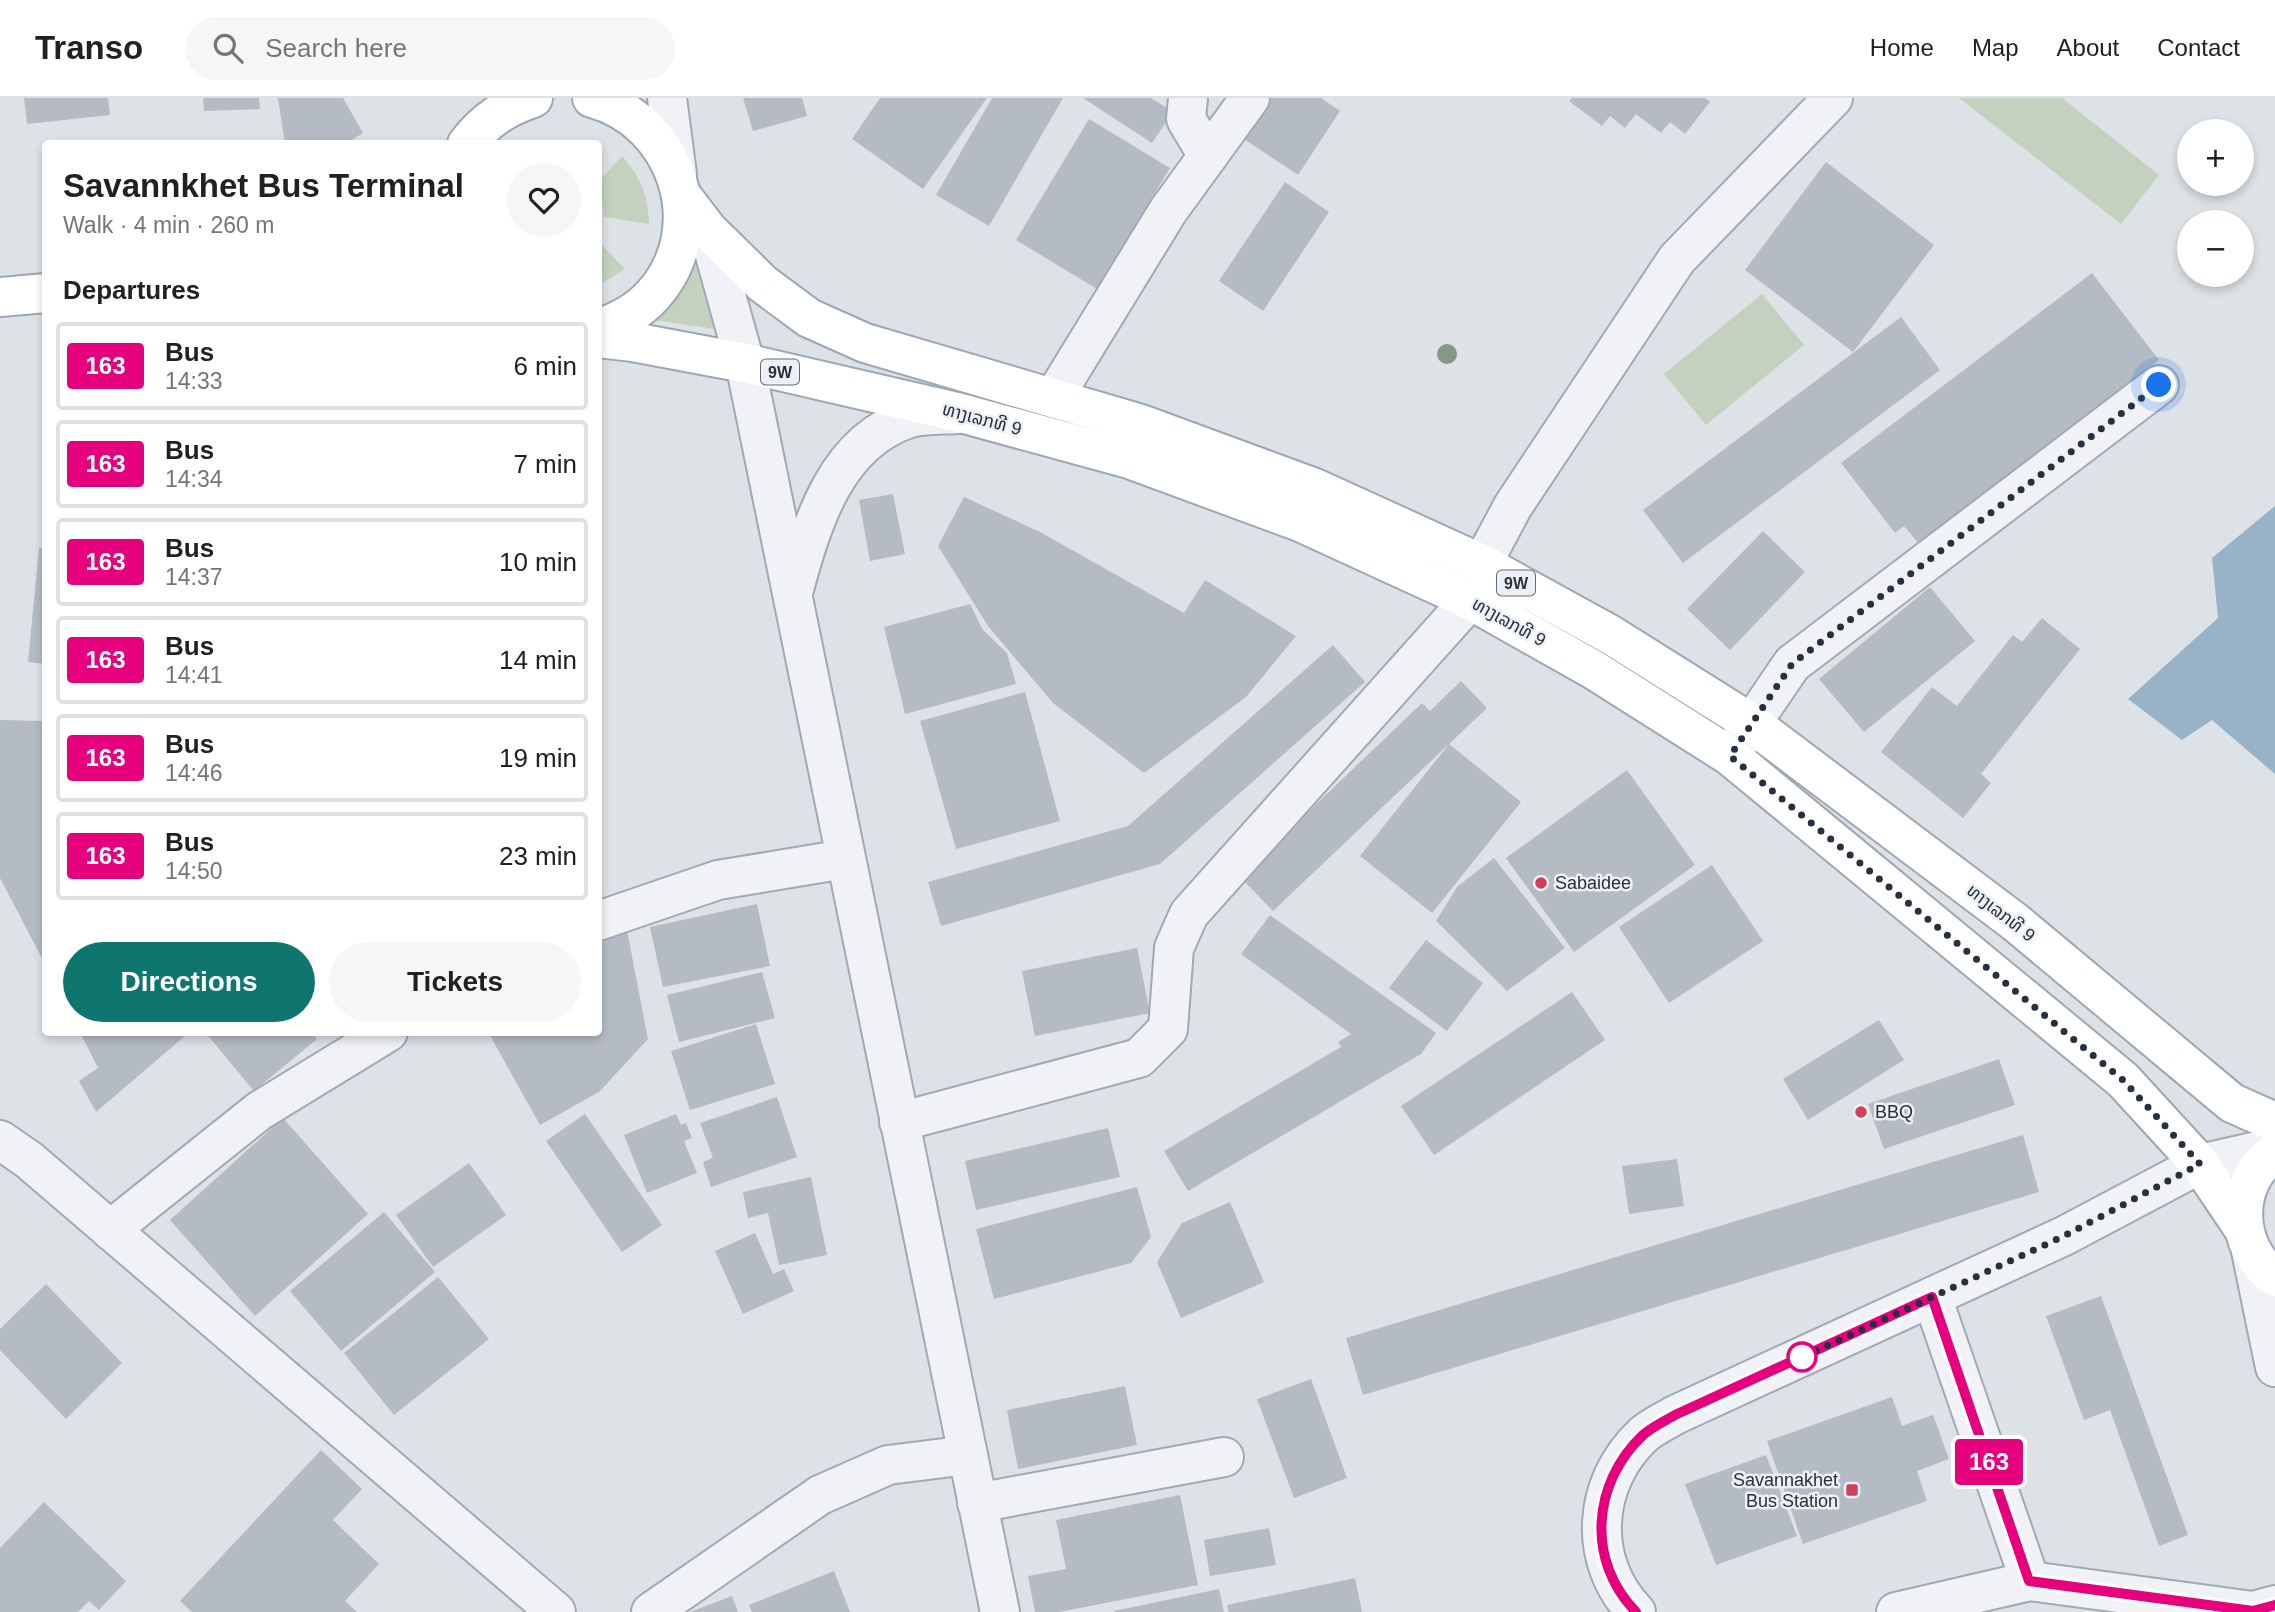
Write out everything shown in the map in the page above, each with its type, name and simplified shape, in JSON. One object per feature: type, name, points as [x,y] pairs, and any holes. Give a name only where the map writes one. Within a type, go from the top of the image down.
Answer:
[{"type":"main road","name":"ທາງເລກທີ 9","points":[[592,98],[622,109],[639,122],[668,155],[679,185],[708,230],[763,284],[809,318],[865,343],[1054,397],[1135,442],[1470,600],[1594,670],[1730,756],[2123,1080],[2200,1164],[2256,1252]]},
{"type":"main road","points":[[470,140],[484,124],[516,103]]},
{"type":"main road","points":[[602,327],[636,310],[665,279],[681,239],[679,185]]},
{"type":"main road","points":[[0,297],[42,293]]},
{"type":"main road","name":"ທາງເລກທີ 9","points":[[602,339],[744,363],[961,413],[1135,442],[1315,488],[1482,564],[1612,635],[1751,723],[2015,922],[2232,1103],[2275,1122]]},
{"type":"main road","points":[[2256,1252],[2243,1203],[2251,1179],[2275,1150]]},
{"type":"street","points":[[1188,98],[1186,119],[1208,156]]},
{"type":"street","points":[[1054,397],[1168,211],[1250,98]]},
{"type":"street","points":[[1482,564],[1513,506],[1677,259],[1833,98]]},
{"type":"street","points":[[665,100],[679,185]]},
{"type":"street","points":[[708,230],[744,363],[1000,1612]]},
{"type":"street","points":[[1730,756],[1792,664],[2159,385]]},
{"type":"street","points":[[792,598],[811,525],[834,483],[857,451],[878,433],[911,418],[961,413]]},
{"type":"street","points":[[899,1122],[1139,1058],[1168,1029],[1174,948],[1189,914],[1470,600]]},
{"type":"street","points":[[602,920],[718,880],[845,859]]},
{"type":"street","points":[[110,1230],[259,1111],[381,1036]]},
{"type":"street","points":[[0,1140],[29,1160],[556,1612]]},
{"type":"street","points":[[1636,1612],[1621,1597],[1604,1561],[1600,1525],[1606,1491],[1621,1459],[1644,1433],[1675,1415],[2064,1236],[2200,1164],[2275,1150]]},
{"type":"street","points":[[2256,1252],[2275,1367]]},
{"type":"street","points":[[1932,1297],[2029,1581]]},
{"type":"street","points":[[651,1612],[820,1495],[888,1465],[968,1455]]},
{"type":"street","points":[[977,1503],[1224,1457]]},
{"type":"street","points":[[1896,1612],[2029,1581],[2253,1611],[2275,1605]]},
{"type":"green space","points":[[1959,98],[2062,98],[2159,175],[2121,224]]},
{"type":"green space","points":[[622,156],[642,187],[649,224],[604,217],[602,178]]},
{"type":"green space","points":[[602,245],[625,269],[602,283]]},
{"type":"green space","points":[[695,262],[714,329],[648,319],[682,286]]},
{"type":"green space","points":[[1762,294],[1804,345],[1706,425],[1664,374]]},
{"type":"water","points":[[2275,506],[2275,774],[2212,720],[2182,740],[2128,699],[2218,618],[2212,558]]},
{"type":"building","points":[[24,98],[108,98],[110,115],[27,124]]},
{"type":"building","points":[[203,98],[259,98],[260,109],[204,111]]},
{"type":"building","points":[[278,98],[343,98],[363,133],[352,140],[284,140]]},
{"type":"building","points":[[743,98],[802,98],[807,116],[753,131]]},
{"type":"building","points":[[880,98],[987,98],[923,189],[852,139]]},
{"type":"building","points":[[992,98],[1063,98],[989,226],[936,195]]},
{"type":"building","points":[[1083,98],[1151,98],[1173,112],[1152,143]]},
{"type":"building","points":[[1258,98],[1321,98],[1340,111],[1298,175],[1235,133]]},
{"type":"building","points":[[1572,98],[1705,98],[1710,102],[1685,134],[1670,122],[1661,133],[1636,114],[1625,128],[1610,116],[1602,126],[1569,101]]},
{"type":"building","points":[[1089,119],[1170,168],[1097,289],[1016,240]]},
{"type":"building","points":[[1826,162],[1934,245],[1853,352],[1745,270]]},
{"type":"building","points":[[1285,182],[1329,212],[1263,311],[1219,281]]},
{"type":"building","points":[[2092,273],[2159,360],[1919,544],[1904,526],[1895,533],[1841,463]]},
{"type":"building","points":[[1901,317],[1940,370],[1683,563],[1643,510]]},
{"type":"building","points":[[893,494],[905,554],[870,561],[859,500]]},
{"type":"building","points":[[964,497],[1040,532],[1184,613],[1205,580],[1296,636],[1246,697],[1144,773],[1053,703],[988,626],[938,546]]},
{"type":"building","points":[[1763,531],[1805,572],[1730,650],[1687,609]]},
{"type":"building","points":[[39,548],[42,548],[42,664],[28,662]]},
{"type":"building","points":[[1930,587],[1975,641],[1864,732],[1819,679]]},
{"type":"building","points":[[970,604],[983,630],[1007,653],[1016,684],[905,714],[884,627]]},
{"type":"building","points":[[2042,618],[2080,649],[1981,774],[1991,783],[1963,818],[1881,752],[1932,687],[1957,706],[2013,635],[2022,642]]},
{"type":"building","points":[[1333,645],[1365,682],[1160,864],[941,926],[928,882],[1128,826]]},
{"type":"building","points":[[1461,681],[1487,708],[1273,911],[1240,877],[1422,703],[1430,711]]},
{"type":"building","points":[[1025,692],[1060,821],[956,849],[920,721]]},
{"type":"building","points":[[0,720],[42,721],[42,958],[0,878]]},
{"type":"building","points":[[1449,744],[1521,802],[1432,913],[1360,856]]},
{"type":"building","points":[[1627,770],[1695,865],[1574,952],[1506,858]]},
{"type":"building","points":[[1494,858],[1565,948],[1507,991],[1436,921],[1457,887]]},
{"type":"building","points":[[1712,865],[1763,941],[1669,1003],[1619,927]]},
{"type":"building","points":[[757,904],[770,966],[663,987],[650,927]]},
{"type":"building","points":[[1270,915],[1436,1033],[1421,1054],[1188,1191],[1164,1151],[1341,1047],[1338,1042],[1351,1034],[1241,954]]},
{"type":"building","points":[[626,925],[648,1039],[599,1092],[540,1125],[490,1036],[602,1036],[602,938]]},
{"type":"building","points":[[1426,940],[1483,983],[1447,1031],[1389,988]]},
{"type":"building","points":[[1137,948],[1150,1013],[1035,1036],[1022,971]]},
{"type":"building","points":[[762,972],[775,1018],[679,1042],[667,995]]},
{"type":"building","points":[[1572,992],[1605,1040],[1434,1155],[1401,1106]]},
{"type":"building","points":[[1879,1020],[1904,1060],[1808,1120],[1783,1079]]},
{"type":"building","points":[[756,1024],[775,1084],[690,1110],[671,1051]]},
{"type":"building","points":[[82,1036],[185,1036],[96,1112],[79,1081],[98,1068]]},
{"type":"building","points":[[208,1036],[314,1036],[317,1039],[254,1091]]},
{"type":"building","points":[[1999,1059],[2015,1105],[1884,1149],[1868,1104]]},
{"type":"building","points":[[777,1097],[797,1157],[711,1187],[703,1162],[713,1158],[700,1123]]},
{"type":"building","points":[[585,1114],[662,1225],[622,1252],[546,1141]]},
{"type":"building","points":[[676,1114],[681,1125],[686,1123],[692,1138],[684,1141],[697,1173],[647,1193],[624,1135]]},
{"type":"building","points":[[283,1118],[368,1214],[255,1316],[170,1220]]},
{"type":"building","points":[[1108,1128],[1120,1177],[976,1210],[965,1161]]},
{"type":"building","points":[[2023,1135],[2039,1192],[1363,1395],[1346,1338]]},
{"type":"building","points":[[1677,1159],[1684,1206],[1629,1214],[1622,1166]]},
{"type":"building","points":[[469,1163],[506,1215],[433,1267],[396,1215]]},
{"type":"building","points":[[811,1177],[827,1255],[779,1265],[768,1213],[748,1218],[743,1192]]},
{"type":"building","points":[[1137,1187],[1151,1237],[1131,1263],[994,1299],[976,1229]]},
{"type":"building","points":[[1230,1202],[1264,1282],[1181,1318],[1157,1262],[1182,1223]]},
{"type":"building","points":[[384,1212],[435,1272],[341,1351],[290,1291]]},
{"type":"building","points":[[755,1233],[773,1274],[784,1269],[794,1291],[743,1314],[715,1251]]},
{"type":"building","points":[[438,1277],[489,1339],[394,1415],[344,1353]]},
{"type":"building","points":[[46,1284],[122,1363],[66,1419],[0,1350],[0,1329]]},
{"type":"building","points":[[2101,1296],[2188,1535],[2159,1546],[2110,1410],[2084,1420],[2046,1316]]},
{"type":"building","points":[[1311,1379],[1347,1478],[1294,1498],[1257,1399]]},
{"type":"building","points":[[1125,1386],[1137,1445],[1018,1469],[1007,1410]]},
{"type":"building","points":[[1892,1397],[1902,1426],[1933,1415],[1949,1459],[1917,1471],[1927,1501],[1803,1544],[1767,1441]]},
{"type":"building","points":[[321,1450],[362,1489],[333,1520],[379,1564],[345,1601],[357,1612],[192,1612],[180,1601]]},
{"type":"building","points":[[1766,1455],[1797,1536],[1716,1565],[1685,1484]]},
{"type":"building","points":[[1180,1495],[1198,1585],[1059,1612],[1035,1612],[1028,1576],[1066,1569],[1056,1520]]},
{"type":"building","points":[[44,1502],[126,1581],[99,1610],[89,1601],[78,1612],[0,1612],[0,1548]]},
{"type":"building","points":[[1269,1528],[1276,1565],[1210,1576],[1204,1540]]},
{"type":"building","points":[[834,1571],[850,1612],[752,1612],[749,1605]]},
{"type":"building","points":[[1355,1578],[1362,1612],[1229,1612],[1227,1605]]},
{"type":"building","points":[[1219,1589],[1224,1612],[1114,1612],[1114,1611]]},
{"type":"building","points":[[732,1596],[738,1612],[690,1612]]},
{"type":"bus line","name":"163","points":[[1636,1612],[1621,1597],[1604,1561],[1600,1525],[1606,1491],[1621,1459],[1644,1433],[1675,1415],[1932,1297],[2029,1581],[2253,1611],[2275,1605]]},
{"type":"place","name":"Sabaidee","points":[[1541,883]]},
{"type":"place","name":"BBQ","points":[[1861,1112]]},
{"type":"place","name":"Savannakhet Bus Station","points":[[1852,1490]]},
{"type":"route","points":[[1802,1357],[1792,1362],[2064,1236],[2200,1164],[2123,1080],[1993,970],[1730,756],[1792,664],[2159,385]]}]
